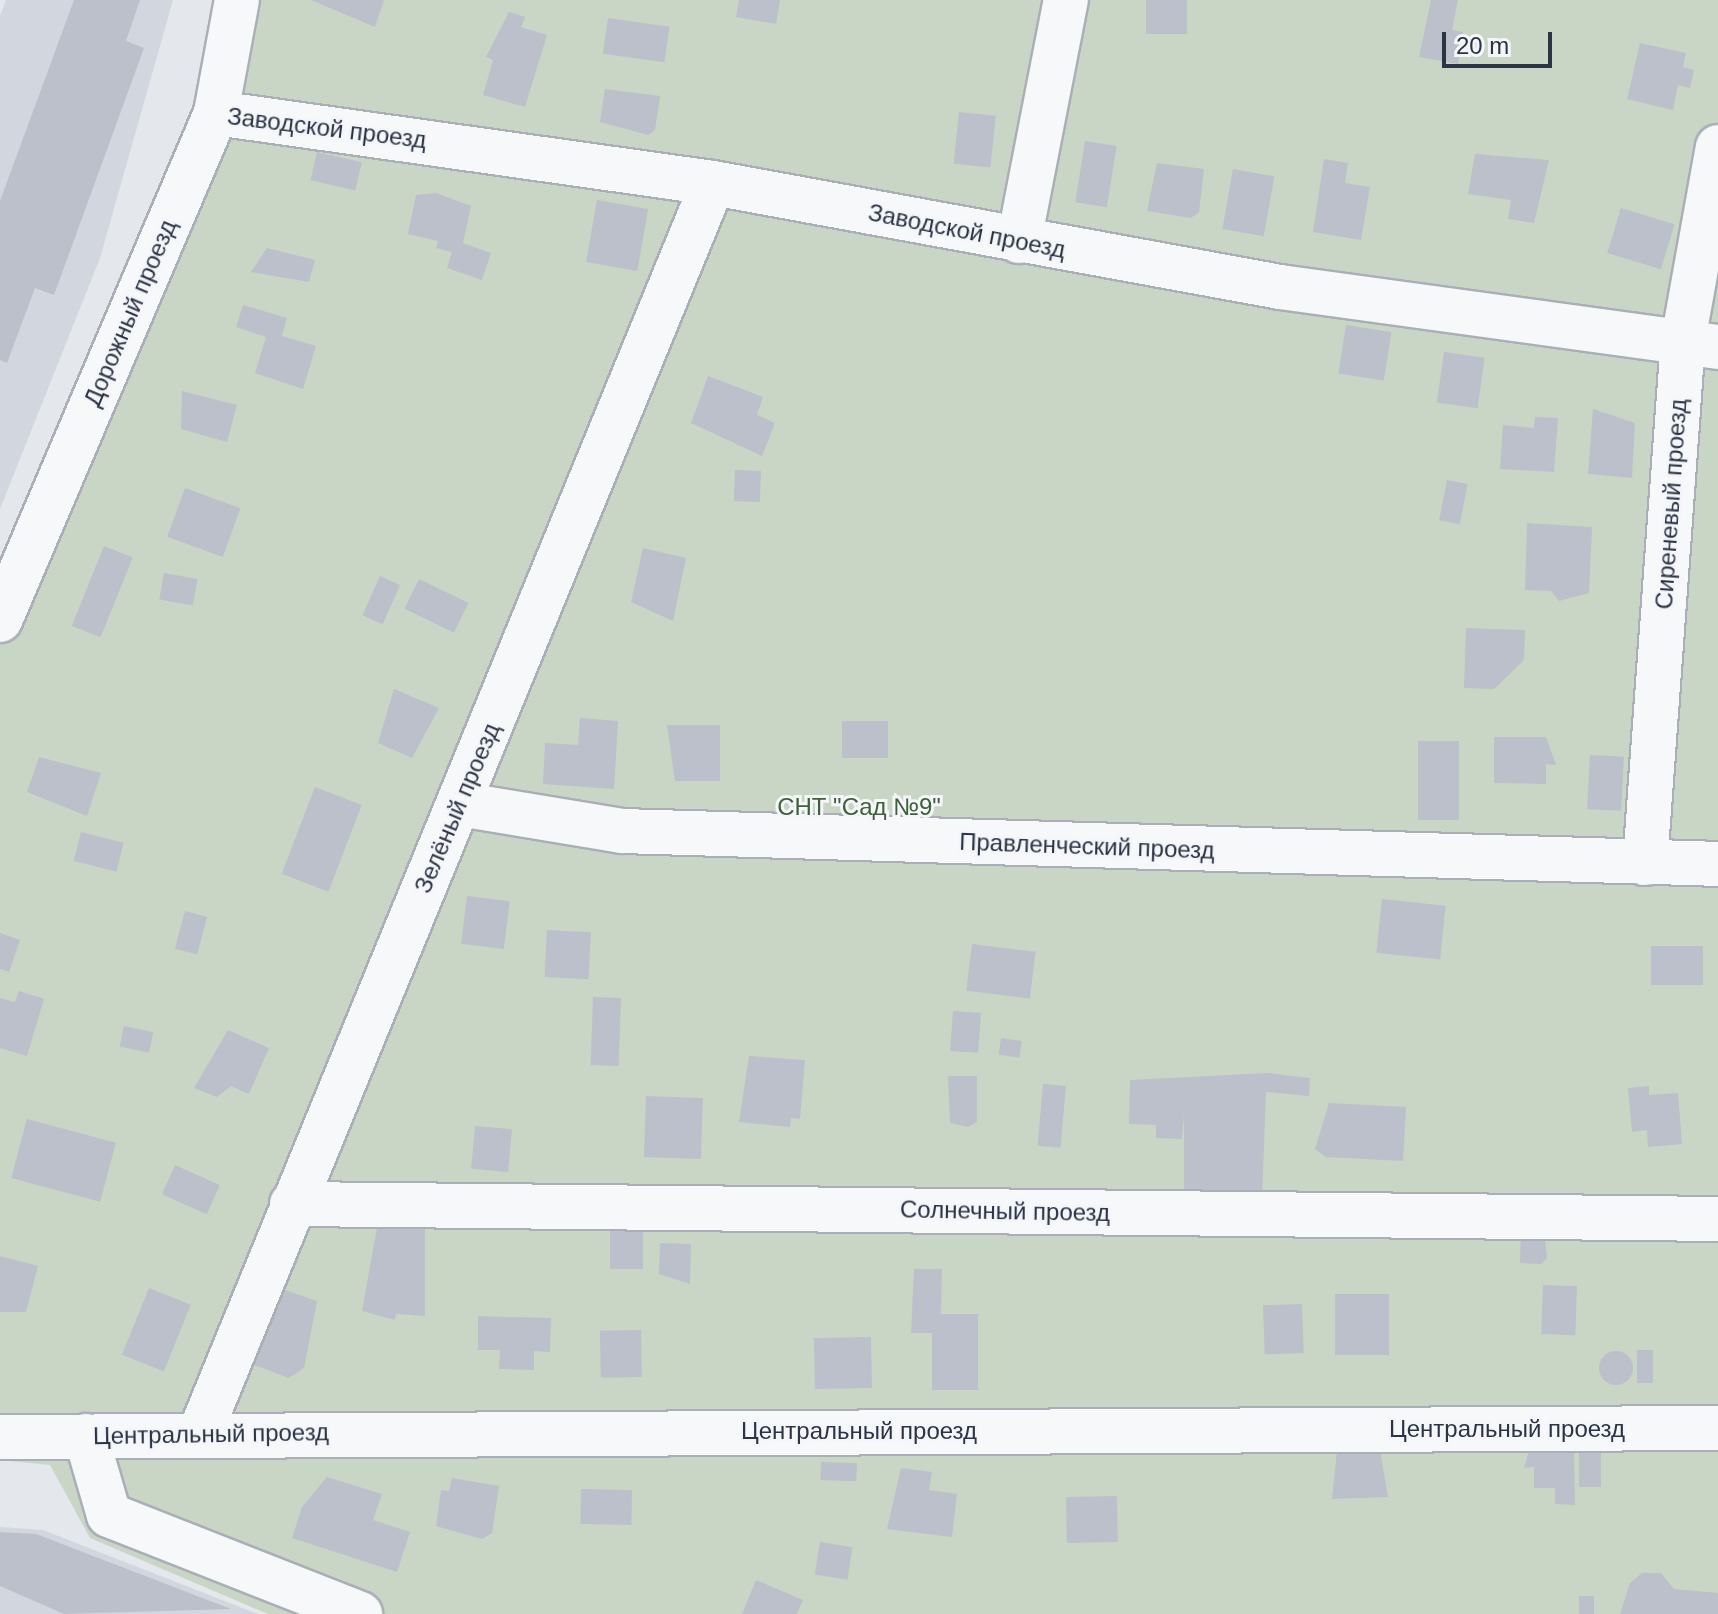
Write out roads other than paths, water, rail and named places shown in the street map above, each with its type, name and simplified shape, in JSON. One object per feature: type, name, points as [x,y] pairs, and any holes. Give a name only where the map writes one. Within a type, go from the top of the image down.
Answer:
[{"type":"street","name":"Дорожный проезд","points":[[0,620],[216,113],[237,0]]},
{"type":"street","points":[[1019,241],[1066,0]]},
{"type":"street","name":"Заводской проезд","points":[[216,113],[713,183],[1280,287],[1701,344]]},
{"type":"street","name":"Сиреневый проезд","points":[[1645,863],[1701,344],[1718,147]]},
{"type":"street","name":"Зелёный проезд","points":[[200,1433],[713,183]]},
{"type":"street","name":"Правленческий проезд","points":[[459,804],[622,831],[1718,864]]},
{"type":"street","name":"Солнечный проезд","points":[[292,1204],[1718,1219]]},
{"type":"street","name":"Центральный проезд","points":[[0,1437],[200,1433],[1718,1428]]},
{"type":"street","points":[[86,1436],[109,1515],[360,1614]]},
{"type":"park label","name":"СНТ \"Сад №9\"","points":[[859,807]]}]
